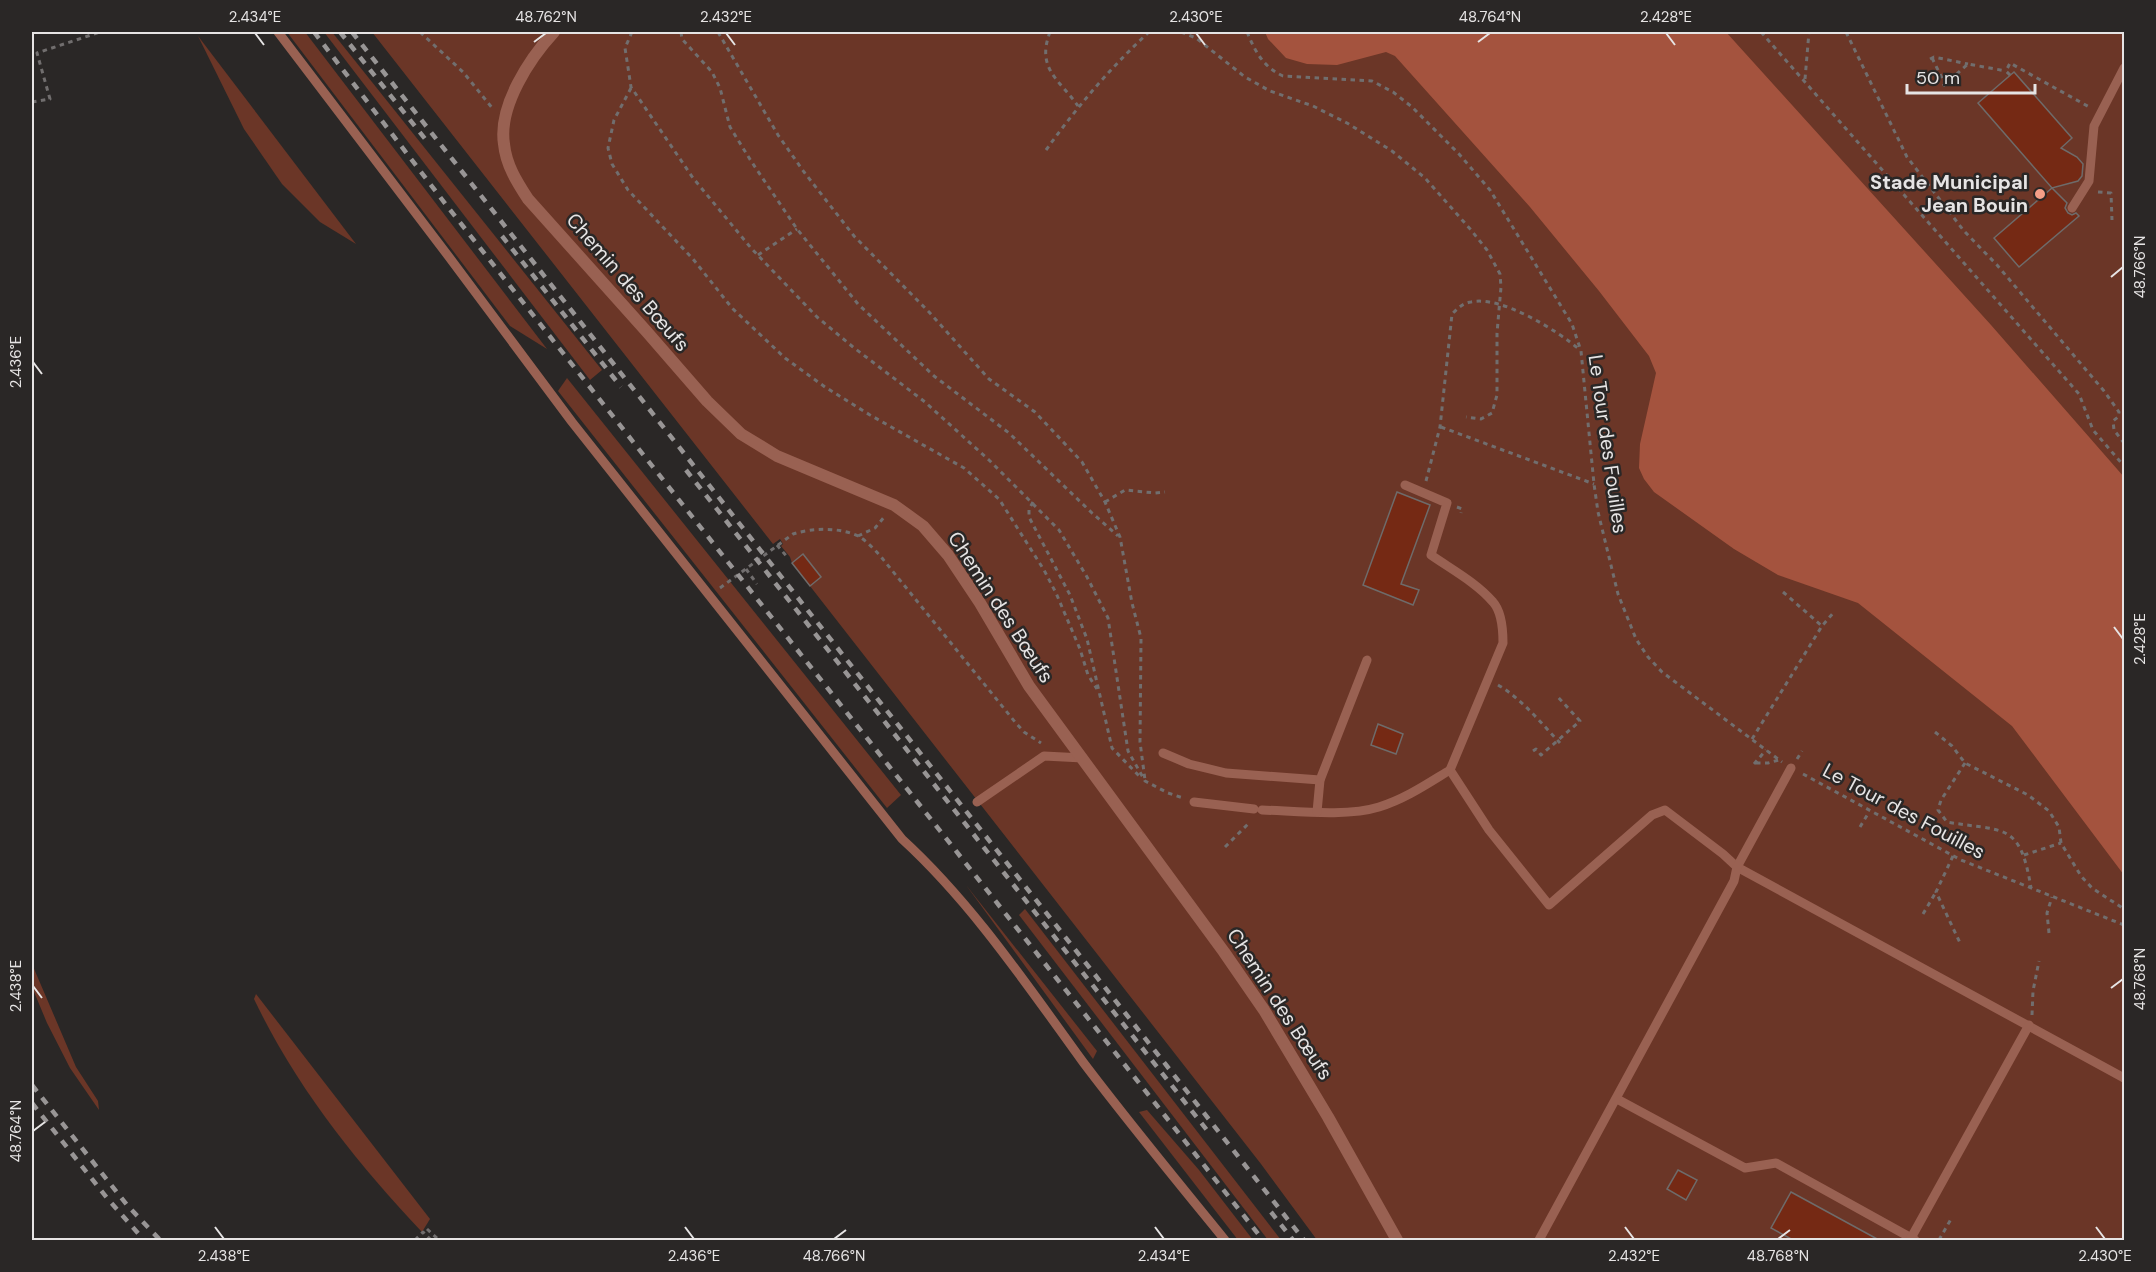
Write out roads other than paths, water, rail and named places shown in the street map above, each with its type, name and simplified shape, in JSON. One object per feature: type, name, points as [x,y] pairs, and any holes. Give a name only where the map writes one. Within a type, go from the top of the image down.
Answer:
[{"type":"street","points":[[538,50],[545,32]]},
{"type":"street","name":"Chemin des Bœufs","points":[[554,32],[538,50],[524,72],[504,123],[503,142],[508,162],[517,183],[528,199],[722,417],[741,434],[777,456],[894,506],[923,526],[948,555],[980,603],[1023,677],[1264,1010],[1328,1117],[1397,1240]]},
{"type":"lane","points":[[278,32],[636,504],[902,839],[930,864],[1008,959],[1114,1103],[1225,1240]]},
{"type":"lane","points":[[2072,208],[2089,181],[2094,126],[2124,68]]},
{"type":"lane","points":[[1194,802],[1317,812],[1377,808],[1409,795],[1450,770],[1503,643],[1503,626],[1494,603],[1471,583],[1431,555],[1447,503],[1405,485]]},
{"type":"lane","points":[[1317,812],[1320,780],[1366,660]]},
{"type":"lane","points":[[1163,753],[1190,764],[1226,773],[1320,780]]},
{"type":"lane","points":[[977,802],[1044,756],[1083,758]]},
{"type":"lane","points":[[1539,1240],[1734,881],[1737,867],[1791,768]]},
{"type":"lane","points":[[1450,770],[1489,830],[1549,905],[1652,815],[1665,810],[1737,867],[2124,1077]]},
{"type":"lane","points":[[1617,1099],[1745,1167],[1776,1164],[1913,1239],[2029,1025]]},
{"type":"railway","points":[[314,32],[447,206],[1263,1240]]},
{"type":"railway","points":[[340,32],[426,140]]},
{"type":"railway","points":[[352,32],[1304,1240]]},
{"type":"railway","points":[[502,236],[621,387]]},
{"type":"railway","points":[[686,470],[1210,1134]]},
{"type":"railway","points":[[32,1085],[127,1205],[160,1240]]},
{"type":"railway","points":[[32,1103],[107,1198],[144,1240]]},
{"type":"railway","points":[[1271,1212],[1293,1240]]},
{"type":"place","name":"Stade Municipal Jean Bouin","points":[[2040,194]]}]
